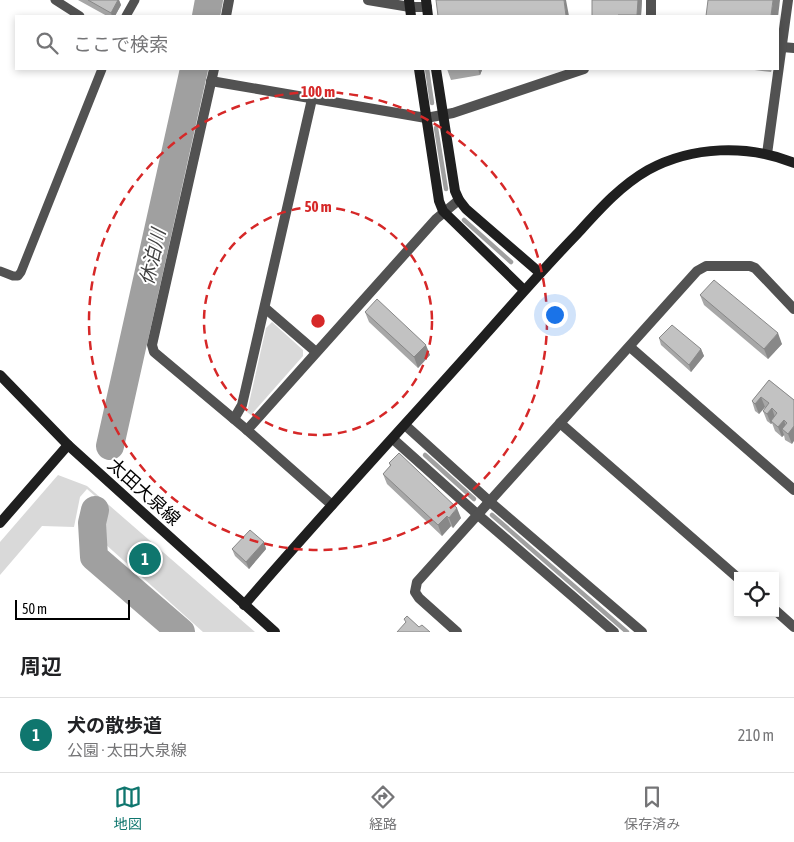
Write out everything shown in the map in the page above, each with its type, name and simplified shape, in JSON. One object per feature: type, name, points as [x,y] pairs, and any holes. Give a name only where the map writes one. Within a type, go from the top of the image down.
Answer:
[{"type":"street","points":[[226,15],[229,0]]},
{"type":"street","points":[[368,0],[410,8],[427,8]]},
{"type":"street","points":[[650,0],[650,15]]},
{"type":"street","points":[[779,68],[788,0]]},
{"type":"street","points":[[782,47],[794,48]]},
{"type":"street","points":[[214,70],[152,344],[154,352],[332,505]]},
{"type":"street","points":[[419,70],[439,201],[443,211],[524,290]]},
{"type":"street","points":[[436,70],[458,200],[540,273]]},
{"type":"street","points":[[211,81],[426,118],[494,100],[581,70]]},
{"type":"street","points":[[767,154],[779,70]]},
{"type":"street","points":[[234,419],[242,405],[312,99]]},
{"type":"street","points":[[244,605],[524,290],[613,196],[647,171],[670,160],[699,153],[727,150],[767,154],[794,163]]},
{"type":"street","points":[[247,430],[443,211],[458,200]]},
{"type":"street","points":[[457,632],[419,598],[415,592],[417,582],[697,271],[706,266],[750,266],[755,268],[794,309]]},
{"type":"street","points":[[265,308],[316,352]]},
{"type":"street","points":[[630,347],[794,490]]},
{"type":"street","name":"太田大泉線","points":[[2,382],[68,445],[275,632]]},
{"type":"street","points":[[560,423],[734,575]]},
{"type":"street","points":[[405,425],[489,502],[642,632]]},
{"type":"street","points":[[393,439],[614,632]]},
{"type":"street","points":[[0,523],[68,445]]},
{"type":"street","points":[[779,614],[794,627]]},
{"type":"lane","points":[[55,0],[78,15]]},
{"type":"lane","points":[[127,15],[135,0]]},
{"type":"lane","points":[[0,272],[18,276],[102,70]]},
{"type":"shaded area","points":[[272,322],[303,350],[303,356],[251,415],[247,412],[266,328]]},
{"type":"shaded area","points":[[58,475],[87,486],[255,632],[203,632],[103,542],[101,525],[103,503],[87,489],[80,497],[74,527],[42,526],[0,575],[0,542]]},
{"type":"building","points":[[88,0],[118,0],[111,13]]},
{"type":"building","points":[[436,0],[564,0],[566,15],[438,15]]},
{"type":"building","points":[[592,0],[638,0],[637,15],[592,15]]},
{"type":"building","points":[[708,0],[773,0],[771,15],[706,15]]},
{"type":"building","points":[[714,280],[778,333],[764,349],[700,295]]},
{"type":"building","points":[[377,299],[426,345],[414,357],[365,312]]},
{"type":"building","points":[[672,325],[701,349],[689,365],[659,338]]},
{"type":"building","points":[[769,380],[794,400],[794,426],[788,434],[782,429],[787,423],[784,420],[778,427],[771,421],[777,413],[772,408],[767,414],[763,411],[769,403],[761,397],[755,404],[752,401]]},
{"type":"building","points":[[399,453],[457,508],[449,518],[447,516],[438,525],[383,474],[391,465],[389,463]]},
{"type":"building","points":[[250,530],[264,542],[246,562],[232,549]]},
{"type":"building","points":[[407,616],[419,627],[422,625],[430,632],[397,632],[406,622],[404,619]]},
{"type":"waterway","name":"休泊川","points":[[206,15],[209,0]]},
{"type":"waterway","name":"休泊川","points":[[110,446],[194,70]]},
{"type":"waterway","points":[[427,70],[432,103]]},
{"type":"waterway","points":[[436,128],[446,189]]},
{"type":"waterway","points":[[464,220],[511,262]]},
{"type":"waterway","points":[[425,455],[474,499]]},
{"type":"waterway","name":"休泊川","points":[[95,510],[92,523],[94,557],[181,632]]},
{"type":"waterway","points":[[492,515],[627,632]]},
{"type":"place","name":"犬の散歩道","points":[[145,559]]}]
